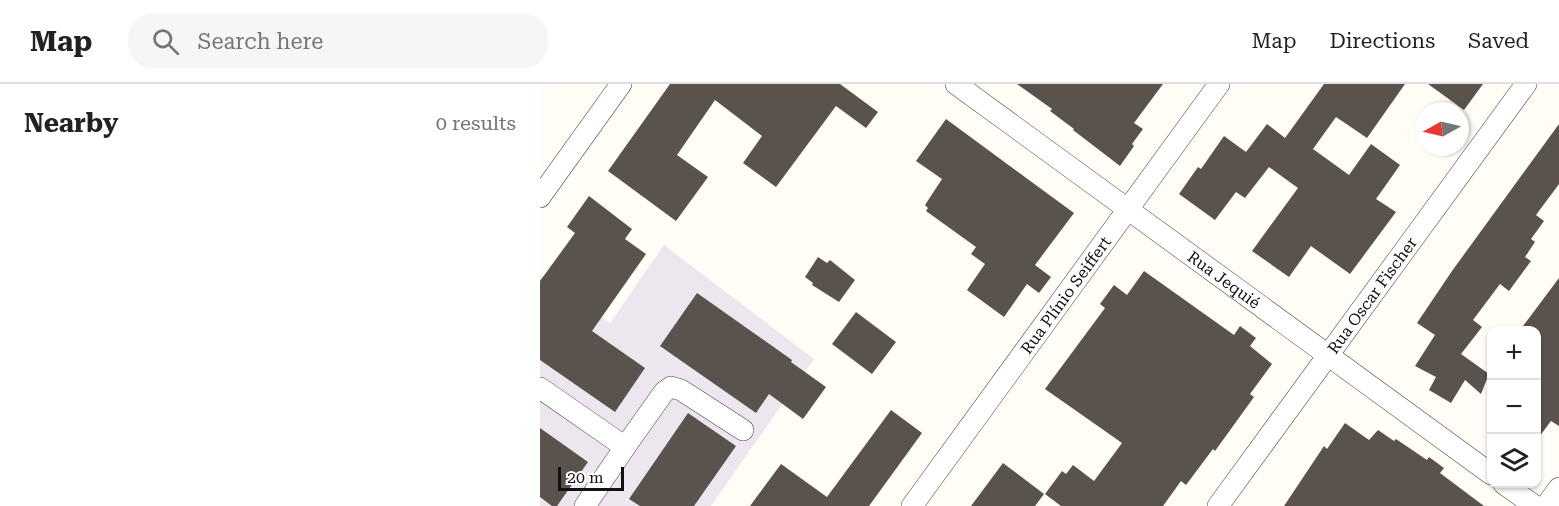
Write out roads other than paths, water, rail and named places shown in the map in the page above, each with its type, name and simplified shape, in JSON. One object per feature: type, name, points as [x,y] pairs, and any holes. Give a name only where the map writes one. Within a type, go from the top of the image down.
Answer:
[{"type":"street","points":[[540,196],[621,84]]},
{"type":"street","name":"Rua Jequié","points":[[956,84],[1487,471]]},
{"type":"street","name":"Rua Plínio Seiffert","points":[[912,506],[1219,84]]},
{"type":"street","name":"Rua Oscar Fischer","points":[[1218,506],[1526,84]]},
{"type":"street","points":[[585,506],[664,392],[671,387],[681,390],[743,430]]},
{"type":"street","points":[[540,388],[625,447]]},
{"type":"street","points":[[1511,488],[1535,506]]},
{"type":"street","points":[[1546,506],[1559,488]]}]
